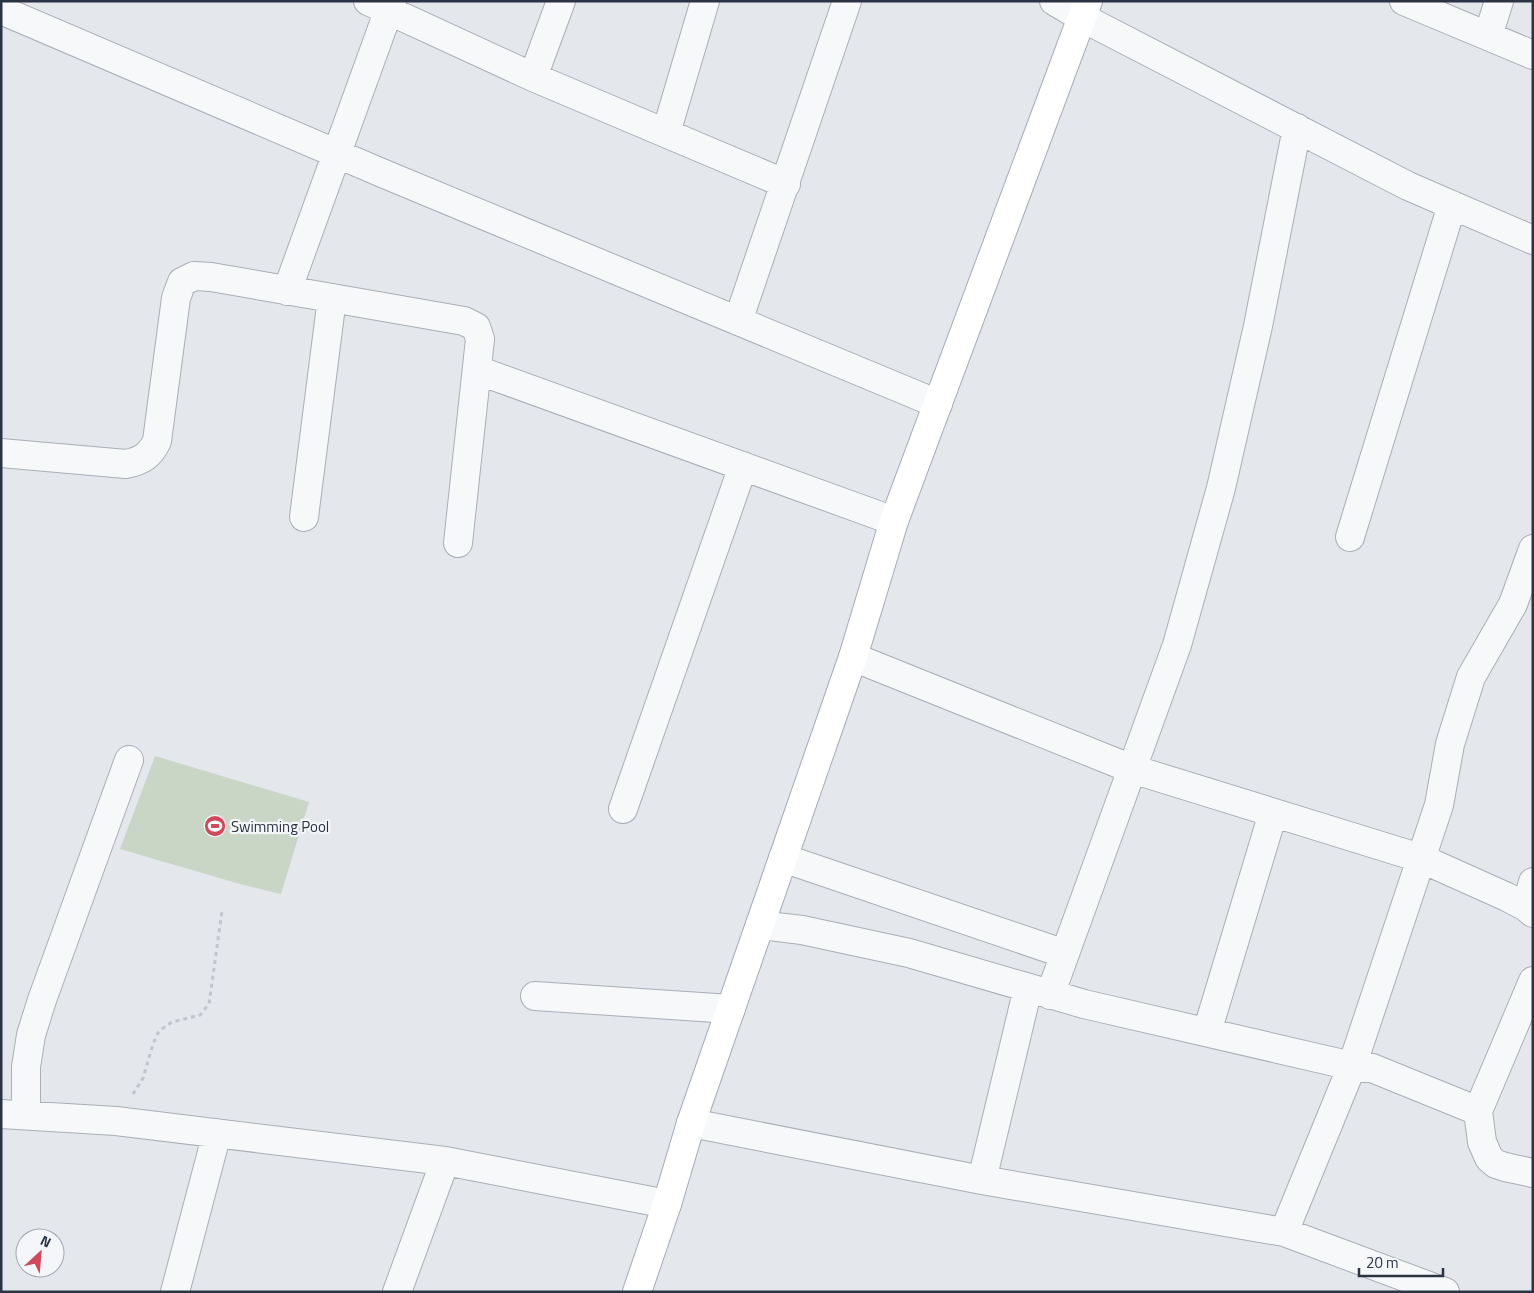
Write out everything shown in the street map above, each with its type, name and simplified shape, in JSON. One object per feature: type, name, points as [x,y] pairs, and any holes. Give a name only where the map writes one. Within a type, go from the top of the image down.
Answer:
[{"type":"main road","points":[[637,1292],[667,1204],[691,1123],[853,656],[894,521],[1085,9]]},
{"type":"street","points":[[534,77],[560,1]]},
{"type":"street","points":[[666,133],[705,1]]},
{"type":"street","points":[[738,321],[847,1]]},
{"type":"street","points":[[1054,1],[1085,9],[1297,128],[1408,186],[1533,240]]},
{"type":"street","points":[[1404,1],[1533,55]]},
{"type":"street","points":[[1488,36],[1499,1]]},
{"type":"street","points":[[288,291],[337,154],[383,4],[534,77],[786,184]]},
{"type":"street","points":[[1,10],[337,154],[938,404]]},
{"type":"street","points":[[982,1180],[1039,991],[1065,954],[1177,645],[1221,488],[1258,326],[1297,128]]},
{"type":"street","points":[[1350,537],[1452,205]]},
{"type":"street","points":[[1,454],[126,464],[144,458],[152,451],[157,441],[176,298],[182,282],[194,276],[464,321],[476,328],[480,339],[458,543]]},
{"type":"street","points":[[304,517],[332,298]]},
{"type":"street","points":[[477,370],[894,521]]},
{"type":"street","points":[[624,809],[743,466]]},
{"type":"street","points":[[1284,1232],[1352,1066],[1417,874],[1420,858],[1439,805],[1450,744],[1471,677],[1513,604],[1533,549]]},
{"type":"street","points":[[853,656],[1132,769],[1420,858],[1466,878],[1530,901]]},
{"type":"street","points":[[128,760],[45,991],[31,1035],[26,1066],[14,1114],[116,1121],[444,1162],[667,1204]]},
{"type":"street","points":[[1207,1032],[1273,813]]},
{"type":"street","points":[[783,858],[1065,954]]},
{"type":"street","points":[[760,925],[802,930],[909,953],[1084,1004],[1352,1066],[1372,1068],[1478,1111]]},
{"type":"street","points":[[1533,981],[1478,1111],[1482,1142],[1489,1158],[1496,1164],[1533,1173]]},
{"type":"street","points":[[536,996],[731,1009]]},
{"type":"street","points":[[691,1123],[982,1180],[1284,1232],[1445,1292]]},
{"type":"street","points":[[175,1292],[217,1133]]},
{"type":"street","points":[[397,1292],[444,1162]]},
{"type":"path","points":[[116,1121],[142,1078],[159,1031],[172,1022],[200,1015],[209,1004],[222,911]]},
{"type":"green space","name":"Swimming Pool","points":[[155,756],[309,802],[281,894],[120,849]]},
{"type":"place","name":"Swimming Pool","points":[[215,826]]}]
